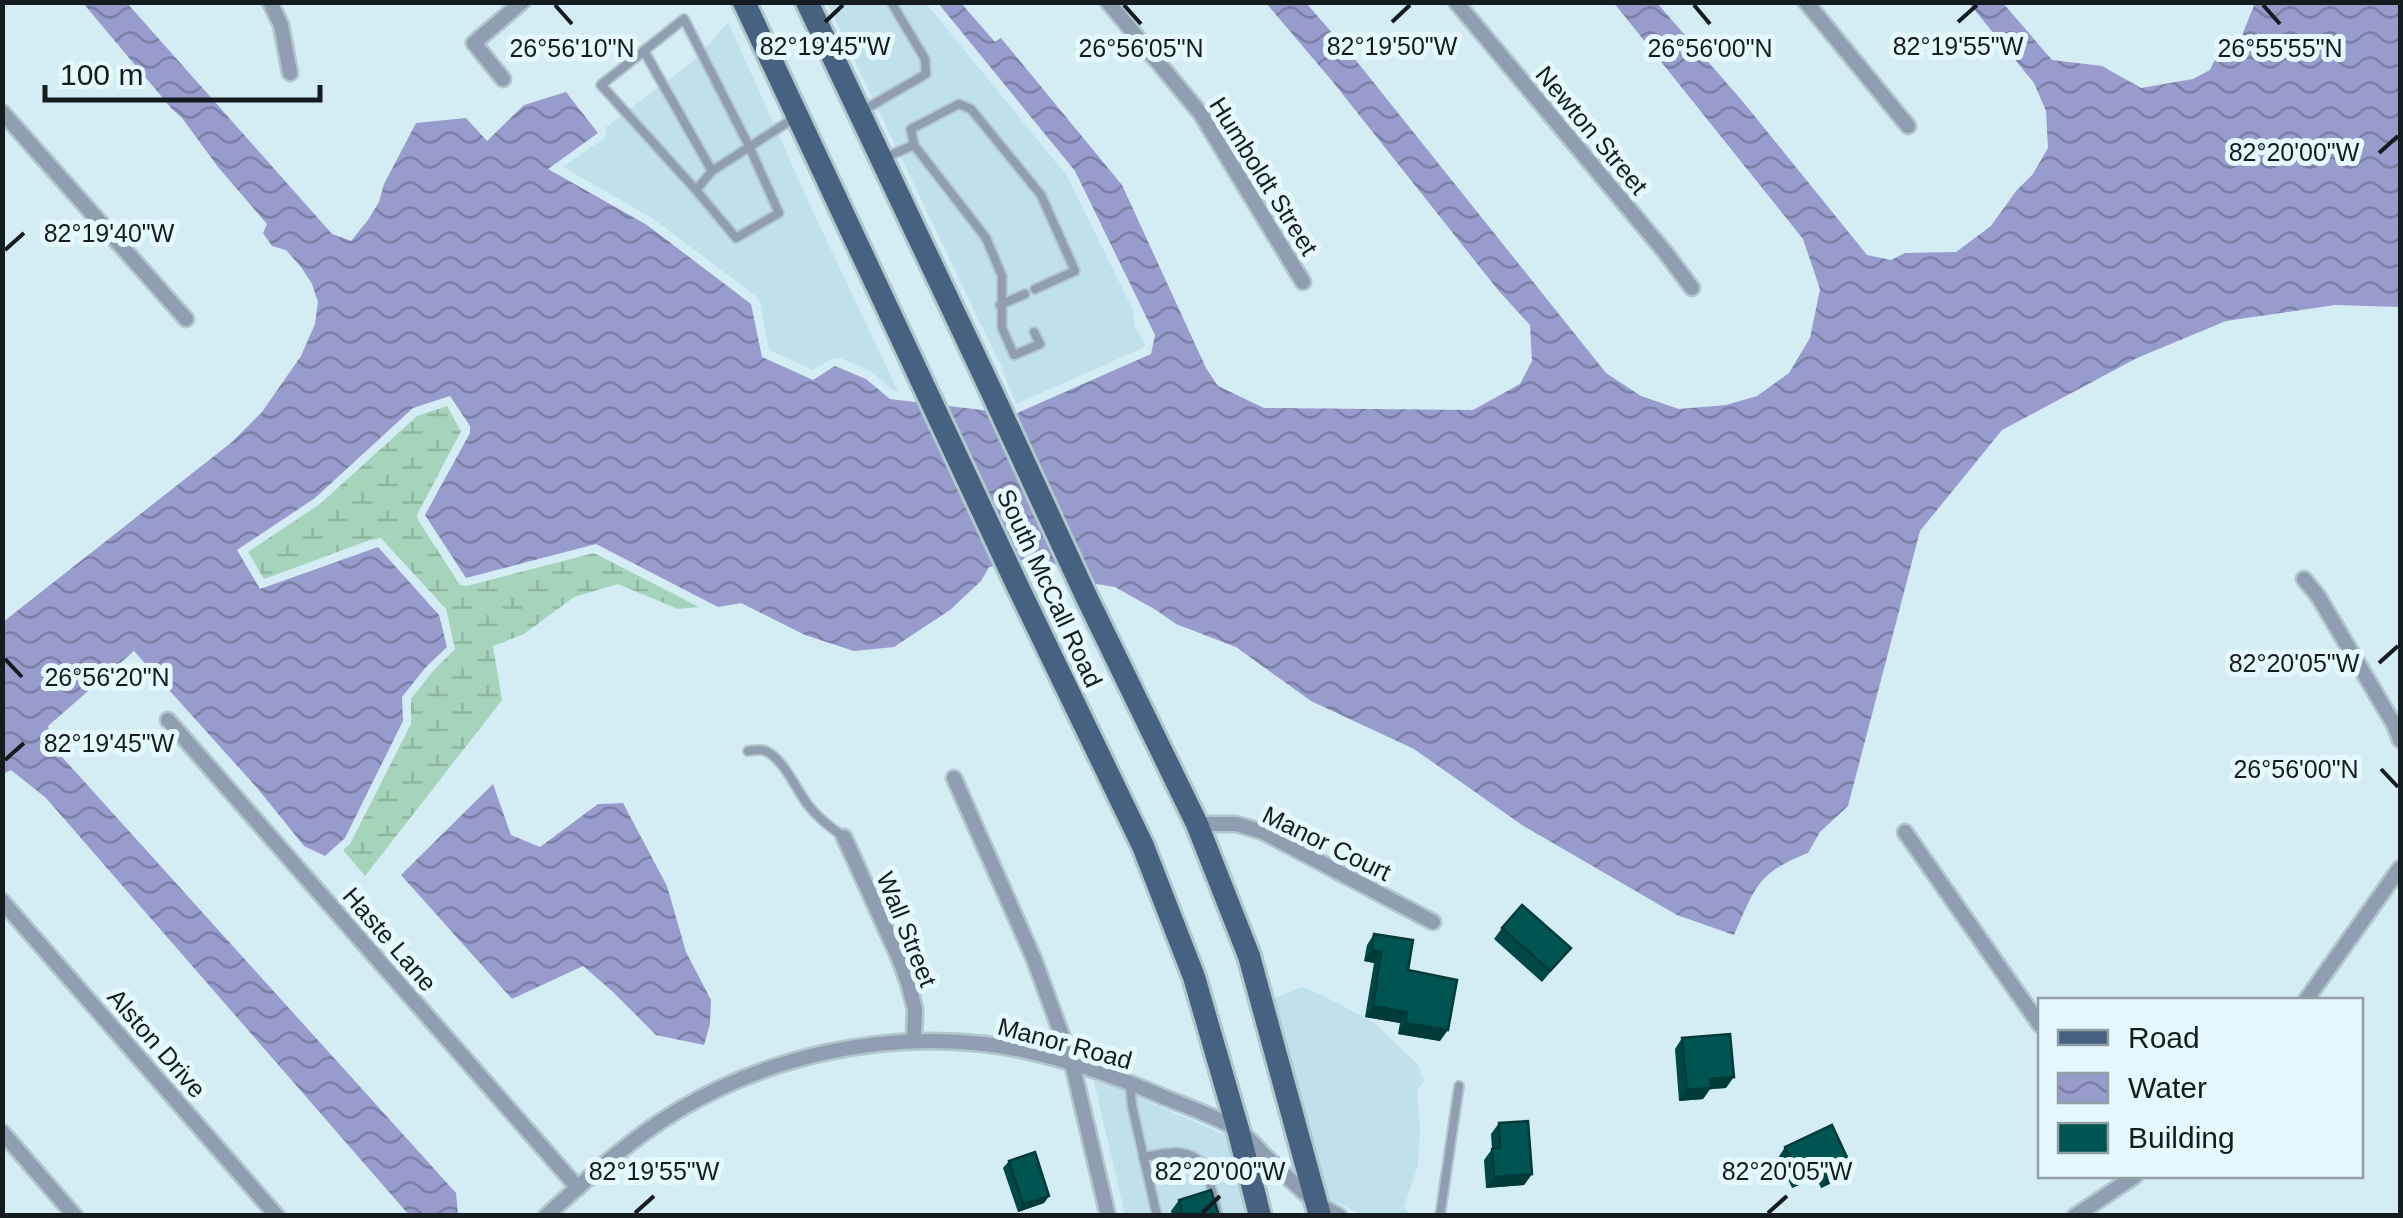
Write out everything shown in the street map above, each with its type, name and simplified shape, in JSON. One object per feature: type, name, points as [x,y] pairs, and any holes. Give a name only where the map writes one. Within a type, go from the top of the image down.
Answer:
[{"type":"main road","name":"South McCall Road","points":[[744,2],[1142,846],[1194,977],[1260,1216]]},
{"type":"main road","name":"South McCall Road","points":[[807,2],[1197,824],[1249,956],[1318,1210]]},
{"type":"street","points":[[270,2],[281,26],[290,73]]},
{"type":"street","points":[[503,79],[474,44],[522,2]]},
{"type":"street","name":"Humboldt Street","points":[[1108,2],[1201,114],[1303,282]]},
{"type":"street","name":"Newton Street","points":[[1456,2],[1692,288]]},
{"type":"street","points":[[1806,2],[1908,126]]},
{"type":"street","points":[[2,112],[186,319]]},
{"type":"street","points":[[2304,579],[2328,612],[2400,740]]},
{"type":"street","name":"Haste Lane","points":[[168,720],[578,1188]]},
{"type":"street","points":[[954,778],[1034,959],[1072,1064],[1108,1216]]},
{"type":"street","name":"Manor Court","points":[[1197,824],[1236,824],[1263,832],[1433,922]]},
{"type":"street","points":[[1905,832],[2038,1022]]},
{"type":"street","name":"Wall Street","points":[[844,837],[904,971],[915,1008],[914,1042]]},
{"type":"street","points":[[2307,998],[2400,868]]},
{"type":"street","name":"Alston Drive","points":[[2,900],[277,1216]]},
{"type":"street","name":"Manor Road","points":[[546,1216],[644,1132],[700,1098],[748,1076],[824,1053],[914,1042],[987,1044],[1130,1082],[1238,1129],[1318,1210],[1340,1216]]},
{"type":"street","points":[[2,1132],[75,1216]]},
{"type":"street","points":[[2075,1216],[2132,1178]]},
{"type":"lane","points":[[860,112],[926,74],[925,59],[891,2]]},
{"type":"lane","points":[[684,19],[749,146],[779,213],[736,238],[601,86],[684,19]]},
{"type":"lane","points":[[644,52],[712,170]]},
{"type":"lane","points":[[1034,332],[1040,344],[1014,355],[1002,328],[1002,276],[986,238],[914,145],[912,129],[959,104],[971,109],[998,150],[1041,195],[1051,228],[1075,271],[1035,289]]},
{"type":"lane","points":[[696,190],[712,170],[798,116]]},
{"type":"lane","points":[[881,160],[914,145]]},
{"type":"lane","points":[[948,187],[957,180]]},
{"type":"lane","points":[[993,254],[1005,248]]},
{"type":"lane","points":[[1000,305],[1021,295],[1022,306]]},
{"type":"lane","points":[[748,751],[762,749],[770,753],[810,808],[844,837]]},
{"type":"lane","points":[[1130,1082],[1156,1216]]},
{"type":"lane","points":[[1440,1216],[1459,1086]]},
{"type":"lane","points":[[1143,1157],[1182,1151],[1202,1162],[1218,1216]]},
{"type":"shaded area","points":[[827,3],[926,3],[1067,176],[1133,310],[1143,348],[1016,404]]},
{"type":"shaded area","points":[[728,22],[898,391],[870,371],[840,358],[813,370],[769,350],[757,297],[652,218],[563,167],[604,138],[605,128],[697,58]]},
{"type":"shaded area","points":[[1301,987],[1375,1023],[1418,1065],[1424,1081],[1417,1091],[1418,1165],[1404,1207],[1410,1215],[1363,1215],[1325,1197],[1271,1000]]},
{"type":"shaded area","points":[[1094,1081],[1229,1137],[1249,1215],[1125,1215]]},
{"type":"green space","points":[[447,406],[461,431],[417,515],[460,585],[594,553],[699,607],[678,609],[618,584],[574,597],[524,634],[493,646],[502,700],[365,876],[343,850],[350,844],[411,724],[411,699],[455,649],[446,609],[381,538],[264,579],[248,552],[320,504],[417,416]]},
{"type":"water","points":[[83,3],[127,3],[332,234],[351,241],[379,202],[384,184],[416,123],[466,118],[487,141],[524,105],[566,92],[598,133],[548,169],[647,225],[751,304],[762,357],[813,380],[835,366],[866,379],[890,399],[1015,414],[1151,354],[1155,335],[1075,171],[938,3],[961,3],[995,42],[1001,38],[1122,185],[1206,368],[1218,386],[1264,408],[1473,410],[1520,384],[1532,361],[1530,325],[1266,3],[1306,3],[1606,373],[1641,396],[1679,409],[1726,405],[1757,396],[1789,373],[1810,338],[1820,289],[1803,239],[1614,3],[1657,3],[1867,255],[1891,260],[1905,253],[1956,252],[1991,226],[2033,174],[2048,148],[2046,111],[2034,83],[1969,3],[2003,3],[2052,60],[2102,66],[2141,88],[2193,79],[2210,70],[2221,52],[2239,43],[2255,3],[2400,3],[2400,307],[2335,305],[2226,321],[2137,358],[2002,430],[1920,531],[1848,806],[1820,832],[1808,853],[1778,868],[1760,884],[1734,935],[1677,915],[1522,825],[1414,749],[1311,701],[1236,647],[1176,624],[1115,587],[1090,583],[1040,556],[989,567],[981,581],[950,610],[894,647],[854,651],[805,635],[741,603],[718,607],[596,544],[466,578],[425,515],[470,433],[470,426],[450,396],[413,408],[315,498],[237,550],[260,589],[378,547],[439,615],[447,647],[402,697],[403,721],[345,838],[325,856],[304,846],[134,651],[48,726],[53,747],[456,1193],[456,1216],[409,1215],[46,798],[11,770],[3,774],[3,622],[232,442],[262,412],[301,356],[315,324],[318,302],[301,267],[286,250],[272,246],[263,233],[267,224]]},
{"type":"water","points":[[493,784],[511,835],[540,847],[598,804],[623,803],[667,886],[686,952],[711,1000],[704,1045],[656,1035],[583,966],[512,999],[401,875]]},
{"type":"building","points":[[1522,905],[1571,948],[1550,971],[1502,928]]},
{"type":"building","points":[[1374,934],[1413,940],[1408,970],[1457,980],[1448,1030],[1405,1023],[1407,1012],[1373,1006],[1381,952],[1372,950]]},
{"type":"building","points":[[1730,1034],[1734,1077],[1710,1079],[1711,1088],[1687,1090],[1682,1038]]},
{"type":"building","points":[[1528,1121],[1532,1174],[1494,1177],[1492,1149],[1500,1148],[1499,1123]]},
{"type":"building","points":[[1832,1125],[1851,1166],[1829,1177],[1824,1166],[1800,1177],[1785,1147]]},
{"type":"building","points":[[1035,1152],[1049,1196],[1023,1204],[1009,1161]]},
{"type":"building","points":[[1211,1190],[1219,1216],[1183,1216],[1179,1200]]}]
